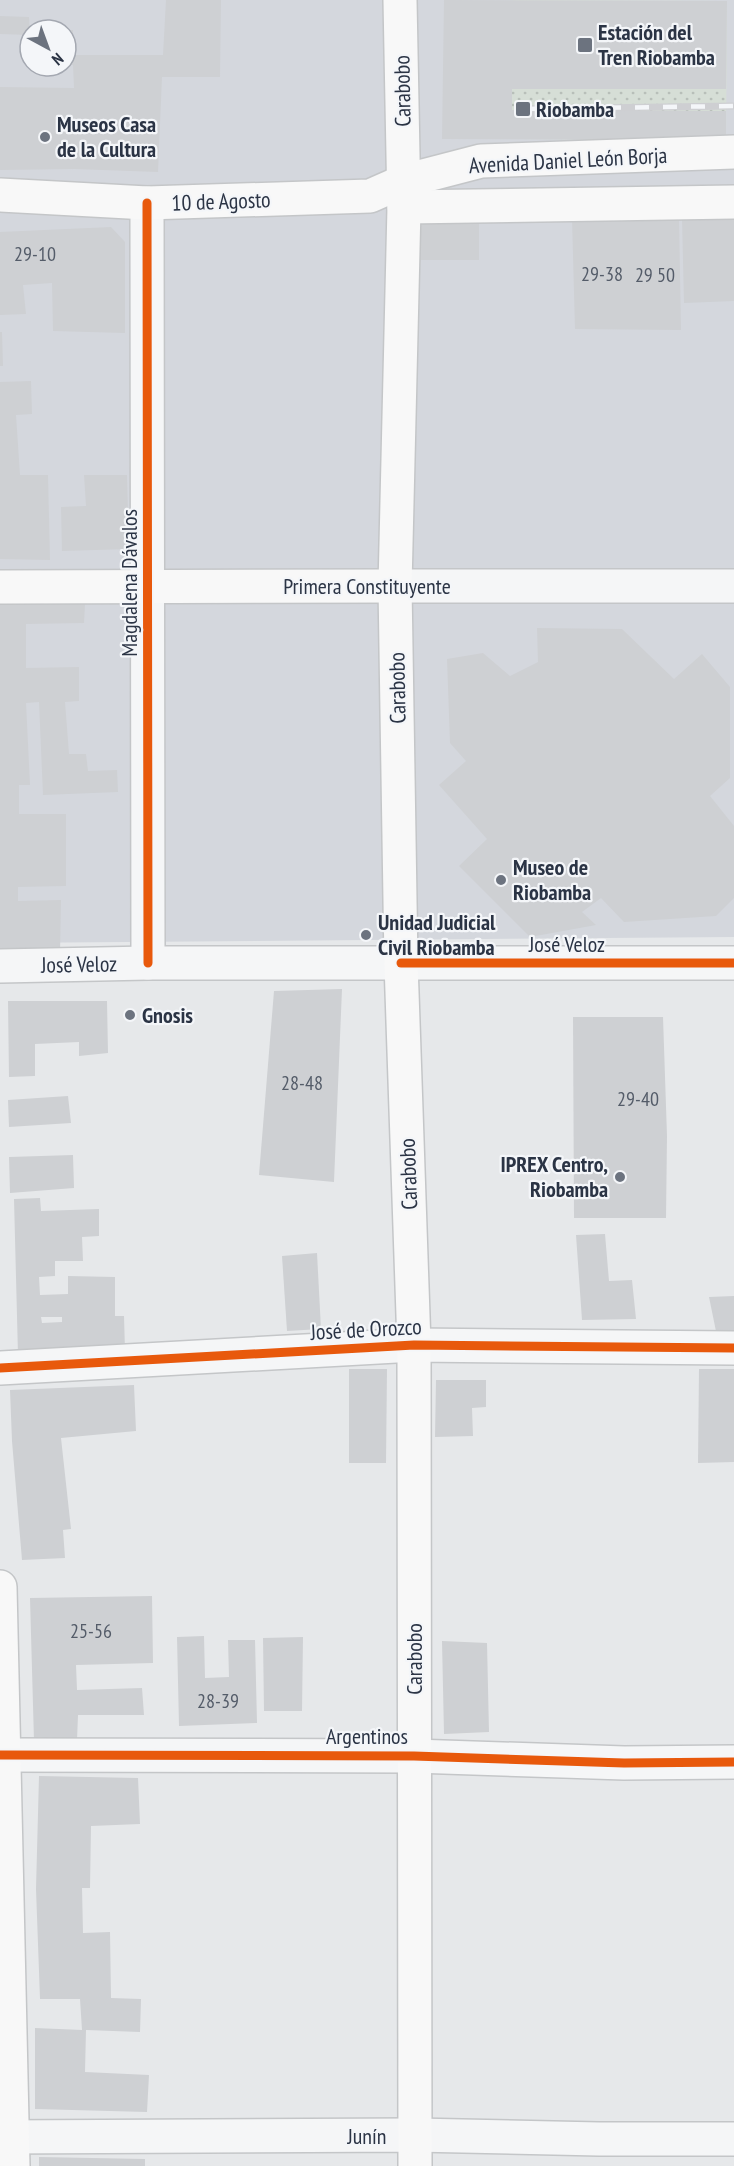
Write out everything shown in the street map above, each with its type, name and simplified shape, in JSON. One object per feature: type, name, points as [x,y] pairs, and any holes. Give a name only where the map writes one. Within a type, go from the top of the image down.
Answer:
[{"type":"main road","name":"Carabobo","points":[[400,0],[404,194],[395,586],[400,963],[414,1345],[415,2151]]},
{"type":"main road","name":"Avenida Daniel León Borja","points":[[404,194],[481,161],[734,152]]},
{"type":"main road","name":"Avenida Daniel León Borja","points":[[404,194],[734,202]]},
{"type":"main road","name":"10 de Agosto","points":[[0,195],[147,203],[404,194]]},
{"type":"main road","name":"Primera Constituyente","points":[[0,587],[395,586]]},
{"type":"main road","points":[[0,1587],[9,2147]]},
{"type":"street","name":"Magdalena Dávalos","points":[[147,203],[148,963]]},
{"type":"street","name":"Primera Constituyente","points":[[395,586],[734,586]]},
{"type":"street","name":"José Veloz","points":[[0,966],[148,963],[734,963]]},
{"type":"street","name":"José de Orozco","points":[[0,1368],[414,1345],[734,1348]]},
{"type":"street","name":"Argentinos","points":[[2,1755],[414,1756],[624,1763],[734,1762]]},
{"type":"street","name":"Junín","points":[[9,2147],[415,2151],[599,2139],[734,2139]]},
{"type":"shaded area","points":[[0,0],[734,0],[734,937],[0,943]]},
{"type":"shaded area","name":"Estación del Tren Riobamba","points":[[513,0],[727,1],[726,140],[511,139]]},
{"type":"building","points":[[166,0],[221,0],[220,77],[162,77],[158,172],[74,169],[0,170],[0,87],[74,88],[74,78],[78,78],[78,55],[163,55]]},
{"type":"building","name":"Estación del Tren Riobamba","points":[[444,0],[727,1],[726,89],[512,89],[512,110],[726,111],[726,140],[442,139]]},
{"type":"building","points":[[0,16],[29,17],[18,18],[18,35],[0,34]]},
{"type":"building","points":[[572,218],[679,218],[681,330],[575,329]]},
{"type":"building","points":[[682,218],[734,220],[734,301],[684,303]]},
{"type":"building","points":[[418,223],[479,223],[479,260],[418,260]]},
{"type":"building","points":[[111,227],[125,242],[125,333],[53,331],[52,283],[23,285],[26,314],[0,315],[0,232]]},
{"type":"building","points":[[0,332],[2,332],[3,366],[0,366]]},
{"type":"building","points":[[31,381],[32,414],[16,415],[20,475],[48,475],[50,560],[0,559],[0,382]]},
{"type":"building","points":[[84,475],[127,475],[129,549],[62,551],[61,507],[86,506]]},
{"type":"building","points":[[85,604],[84,623],[26,624],[26,668],[79,667],[79,701],[65,702],[69,754],[86,754],[88,771],[117,770],[118,792],[43,795],[39,702],[26,703],[30,785],[19,785],[19,814],[66,814],[66,886],[18,887],[18,901],[61,900],[60,954],[5,954],[0,949],[0,605]]},
{"type":"building","points":[[537,628],[622,629],[674,679],[702,654],[730,687],[730,778],[710,796],[734,826],[734,898],[716,916],[624,922],[601,898],[582,912],[596,925],[530,937],[459,866],[487,839],[439,785],[466,761],[450,743],[447,659],[483,653],[510,676],[538,662]]},
{"type":"building","points":[[342,989],[334,1182],[259,1175],[274,991]]},
{"type":"building","points":[[8,1001],[107,1001],[108,1053],[79,1056],[79,1042],[35,1044],[35,1076],[9,1077]]},
{"type":"building","points":[[573,1017],[663,1017],[667,1136],[666,1218],[574,1218]]},
{"type":"building","points":[[68,1096],[71,1123],[9,1127],[8,1100]]},
{"type":"building","points":[[73,1155],[74,1188],[10,1193],[9,1157]]},
{"type":"building","points":[[40,1198],[41,1211],[99,1209],[99,1236],[82,1237],[83,1261],[55,1261],[55,1276],[39,1277],[40,1295],[68,1294],[68,1276],[115,1277],[115,1316],[124,1316],[125,1351],[18,1355],[14,1199]],"holes":[[[41,1317],[62,1317],[62,1322],[42,1323]]]},
{"type":"building","points":[[605,1234],[609,1281],[632,1280],[636,1319],[582,1320],[576,1235]]},
{"type":"building","points":[[317,1253],[321,1329],[287,1331],[282,1256]]},
{"type":"building","points":[[734,1296],[734,1341],[718,1341],[709,1297]]},
{"type":"building","points":[[349,1369],[387,1369],[386,1463],[349,1463]]},
{"type":"building","points":[[699,1369],[734,1369],[734,1462],[698,1463]]},
{"type":"building","points":[[436,1380],[486,1380],[486,1407],[472,1408],[473,1436],[435,1437]]},
{"type":"building","points":[[134,1385],[136,1431],[61,1438],[71,1529],[63,1530],[65,1558],[22,1560],[10,1390]]},
{"type":"building","points":[[152,1596],[153,1663],[76,1665],[77,1690],[142,1688],[144,1715],[78,1715],[77,1740],[34,1741],[30,1598]]},
{"type":"building","points":[[204,1636],[205,1678],[229,1677],[228,1640],[255,1640],[257,1723],[179,1726],[177,1637]]},
{"type":"building","points":[[303,1637],[302,1711],[264,1711],[263,1638]]},
{"type":"building","points":[[442,1641],[487,1643],[489,1732],[444,1734]]},
{"type":"building","points":[[39,1776],[138,1778],[140,1824],[91,1826],[90,1888],[82,1888],[83,1933],[110,1932],[111,1998],[141,1999],[140,2032],[86,2030],[85,2072],[149,2075],[147,2112],[35,2109],[35,2028],[82,2030],[80,1999],[40,1999],[36,1889]]},
{"type":"building","points":[[39,2157],[145,2159],[145,2166],[39,2166]]},
{"type":"railway","points":[[523,109],[734,106]]},
{"type":"cycle path","points":[[147,203],[148,963]]},
{"type":"cycle path","points":[[401,963],[734,963]]},
{"type":"cycle path","points":[[0,1368],[414,1345],[734,1348]]},
{"type":"cycle path","points":[[0,1755],[414,1756],[624,1763],[734,1762]]},
{"type":"place","name":"Estación del Tren Riobamba","points":[[585,45]]},
{"type":"place","name":"Riobamba","points":[[523,109]]},
{"type":"place","name":"Museos Casa de la Cultura","points":[[45,137]]},
{"type":"place","name":"Museo de Riobamba","points":[[501,880]]},
{"type":"place","name":"Unidad Judicial Civil Riobamba","points":[[366,935]]},
{"type":"place","name":"Gnosis","points":[[130,1015]]},
{"type":"place","name":"IPREX Centro, Riobamba","points":[[620,1177]]}]
